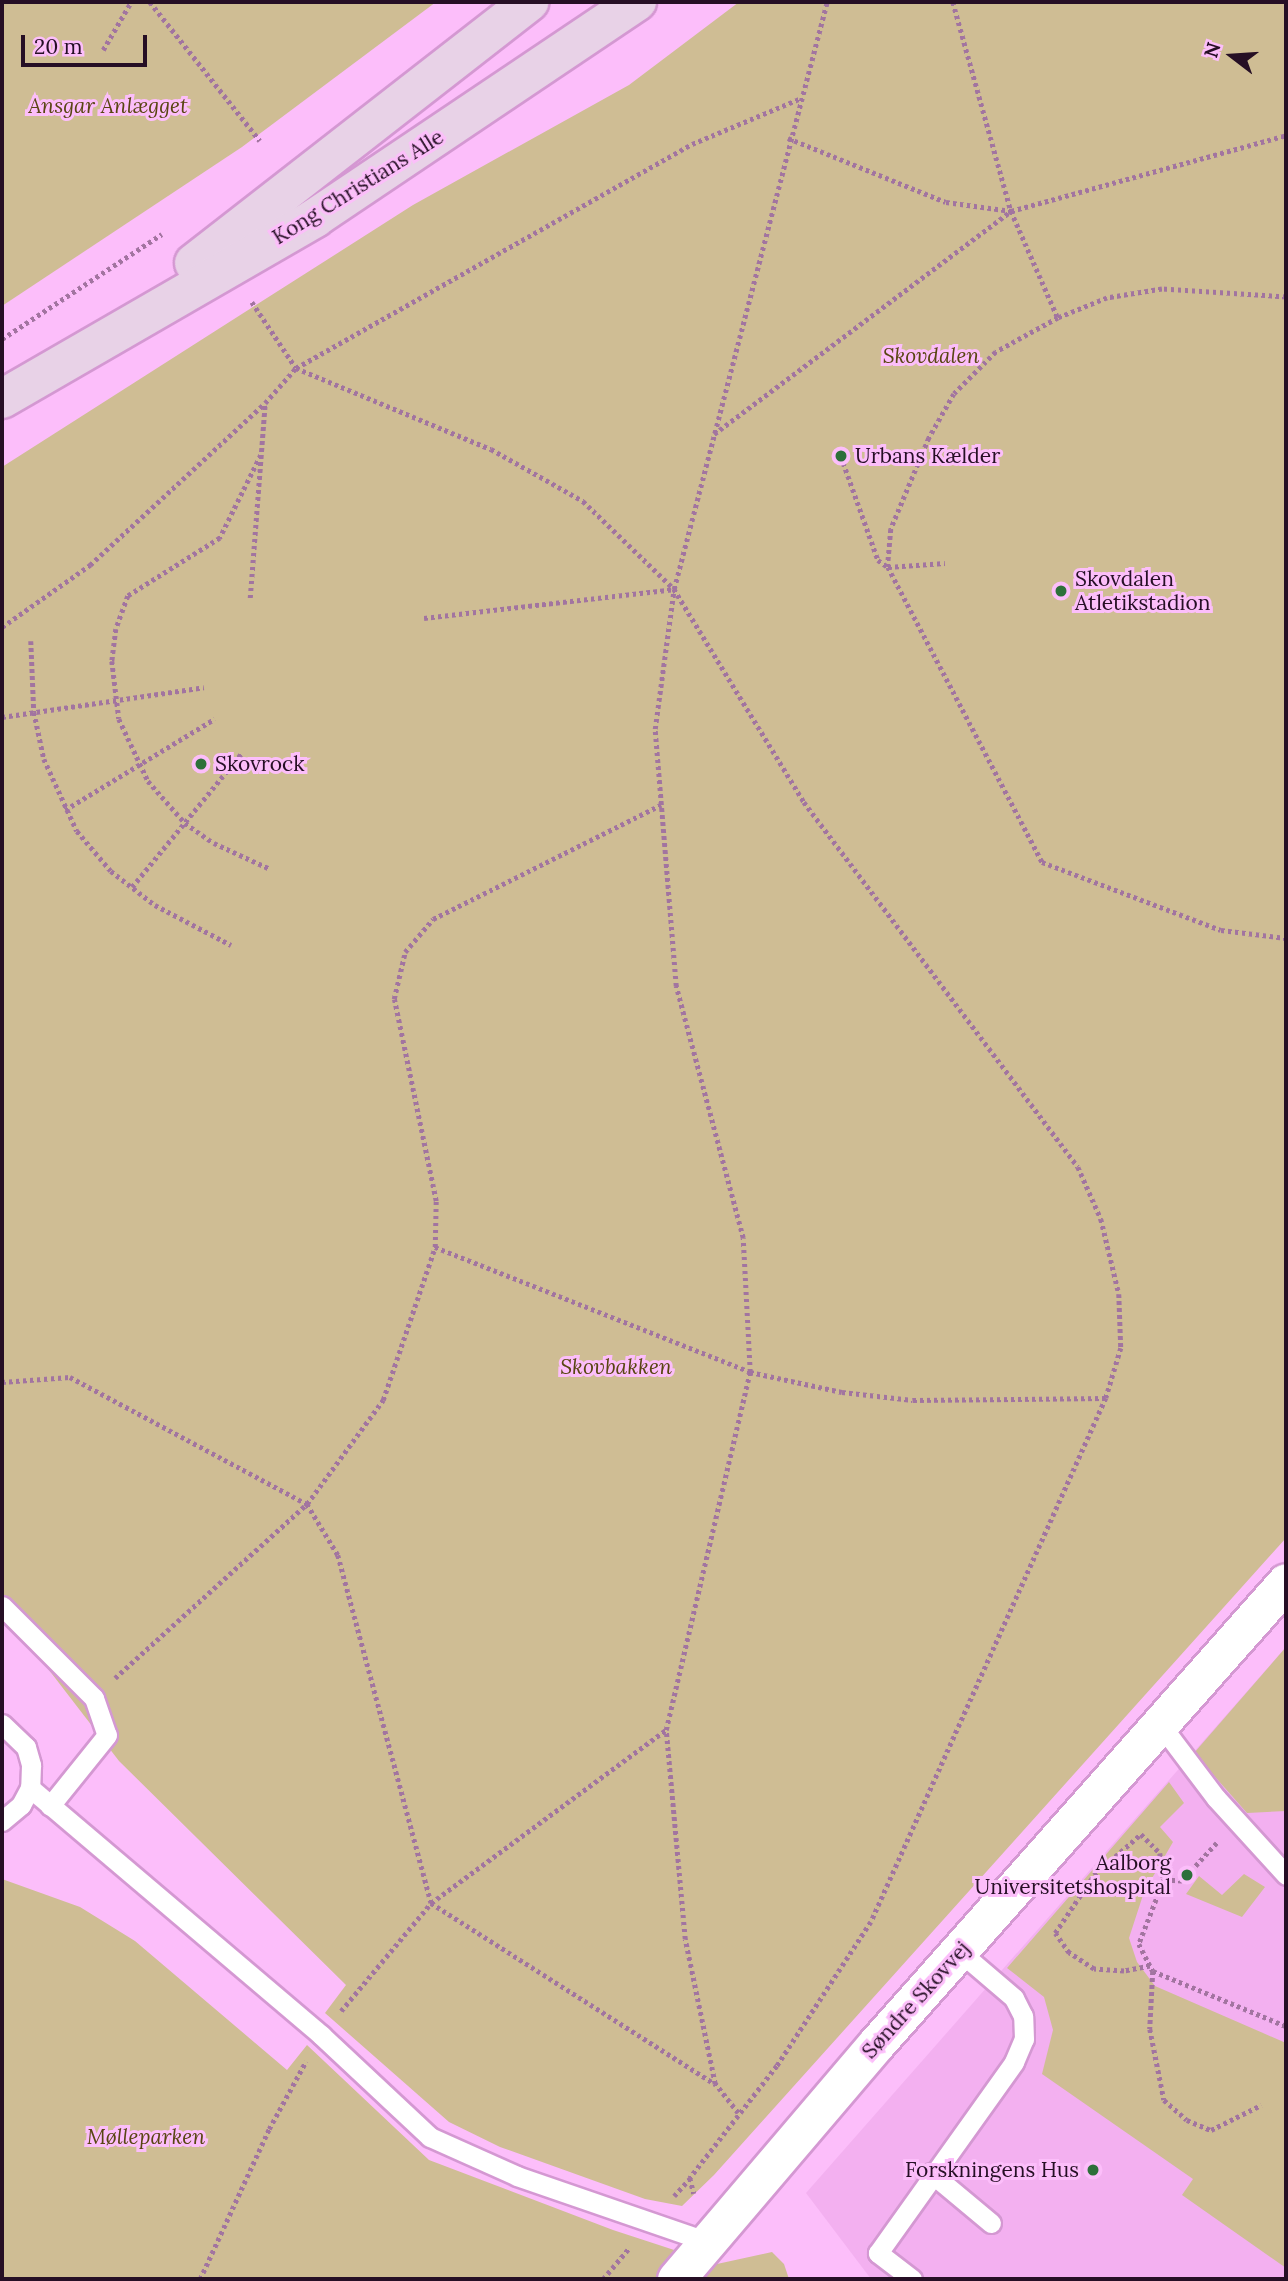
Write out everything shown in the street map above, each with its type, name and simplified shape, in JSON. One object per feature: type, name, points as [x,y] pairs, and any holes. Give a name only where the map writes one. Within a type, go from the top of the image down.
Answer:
[{"type":"street","name":"Kong Christians Alle","points":[[69,357],[294,189],[529,2]]},
{"type":"street","name":"Kong Christians Alle","points":[[2,399],[69,357],[315,218],[637,2]]},
{"type":"street","name":"Søndre Skovvej","points":[[676,2279],[959,1951],[1286,1582]]},
{"type":"lane","points":[[2,1606],[94,1698],[107,1735],[50,1805]]},
{"type":"lane","points":[[2,1724],[26,1747],[31,1765],[30,1788],[22,1805],[2,1821]]},
{"type":"lane","points":[[1160,1724],[1237,1822],[1286,1875]]},
{"type":"lane","points":[[30,1788],[321,2035],[413,2125],[450,2149],[709,2242]]},
{"type":"lane","points":[[912,2279],[878,2253],[931,2173],[1014,2062],[1024,2039],[1023,2015],[1014,1998],[959,1951]]},
{"type":"lane","points":[[931,2173],[991,2224]]},
{"type":"path","points":[[103,50],[131,2]]},
{"type":"path","points":[[150,2],[260,141]]},
{"type":"path","points":[[715,2084],[685,1939],[666,1730],[750,1372],[743,1238],[676,986],[655,729],[674,589],[788,138],[827,2]]},
{"type":"path","points":[[953,2],[1012,211],[1058,318]]},
{"type":"path","points":[[2,627],[90,565],[265,403],[296,368],[692,145],[799,99]]},
{"type":"path","points":[[713,435],[1012,211],[1286,135]]},
{"type":"path","points":[[788,138],[946,202],[1012,211]]},
{"type":"path","points":[[888,567],[891,529],[929,438],[954,394],[996,352],[1058,318],[1107,298],[1162,289],[1286,297]]},
{"type":"path","points":[[246,292],[296,368],[491,449],[583,501],[674,589],[804,802],[1078,1167],[1101,1219],[1119,1294],[1121,1348],[1106,1398],[872,1922],[777,2066],[690,2178],[709,2242]]},
{"type":"path","points":[[250,598],[265,403]]},
{"type":"path","points":[[261,455],[220,538],[128,596],[116,629],[114,700],[137,765],[185,823],[214,843],[268,868]]},
{"type":"path","points":[[841,456],[863,529],[878,560],[888,567],[1042,862],[1221,930],[1286,938]]},
{"type":"path","points":[[888,567],[945,563]]},
{"type":"path","points":[[424,618],[674,589]]},
{"type":"path","points":[[31,641],[34,712],[44,759],[65,810],[93,850],[132,887],[180,920],[231,945]]},
{"type":"path","points":[[2,717],[204,687]]},
{"type":"path","points":[[65,810],[214,719]]},
{"type":"path","points":[[132,887],[241,754]]},
{"type":"path","points":[[94,1698],[307,1504],[383,1399],[435,1247],[436,1201],[394,999],[405,952],[433,919],[661,805]]},
{"type":"path","points":[[435,1247],[750,1372],[842,1392],[913,1400],[1106,1398]]},
{"type":"path","points":[[2,1382],[70,1377],[307,1504],[338,1555],[431,1903],[715,2084],[738,2113]]},
{"type":"path","points":[[200,2279],[270,2129],[321,2035],[431,1903],[666,1730]]},
{"type":"path","points":[[1164,1880],[1182,1881],[1237,1822]]},
{"type":"path","points":[[1261,2105],[1211,2130],[1187,2120],[1164,2100],[1150,2029],[1151,1969],[1139,1944],[1164,1880],[1160,1853],[1141,1834],[1094,1875],[1055,1933],[1069,1954],[1094,1969],[1151,1969],[1286,2026]]},
{"type":"path","points":[[603,2279],[622,2256]]},
{"type":"shaded area","name":"Aalborg Universitetshospital","points":[[1286,1647],[1286,2279],[871,2279],[806,2193]]},
{"type":"green space","name":"Ansgar Anlægget","points":[[2,2],[436,2],[242,147],[2,306]]},
{"type":"green space","name":"Skovbakken","points":[[739,2],[1286,2],[1286,1538],[714,2175],[682,2206],[645,2199],[500,2147],[449,2122],[325,2013],[346,1985],[119,1761],[2,1609],[2,467],[413,205],[629,85]]},
{"type":"green space","points":[[1286,1647],[1286,1811],[1247,1813],[1194,1753]]},
{"type":"green space","points":[[1169,1782],[1184,1803],[1160,1827],[1173,1842],[1144,1892],[1129,1938],[1137,1962],[1155,1986],[1286,2043],[1286,2268],[1182,2195],[1193,2179],[1042,2074],[1053,2030],[1044,1997],[1007,1968]]},
{"type":"green space","points":[[1244,1874],[1265,1887],[1242,1917],[1186,1894],[1199,1876],[1222,1895]]},
{"type":"green space","name":"Mølleparken","points":[[2,1879],[80,1907],[135,1941],[287,2070],[307,2045],[429,2160],[613,2230],[717,2264],[772,2252],[784,2264],[789,2279],[2,2279]]},
{"type":"place","name":"Urbans Kælder","points":[[841,456]]},
{"type":"place","name":"Skovdalen Atletikstadion","points":[[1061,591]]},
{"type":"place","name":"Skovrock","points":[[201,764]]},
{"type":"place","name":"Aalborg Universitetshospital","points":[[1187,1875]]},
{"type":"place","name":"Forskningens Hus","points":[[1093,2170]]},
{"type":"park label","name":"Skovdalen","points":[[931,356]]}]
